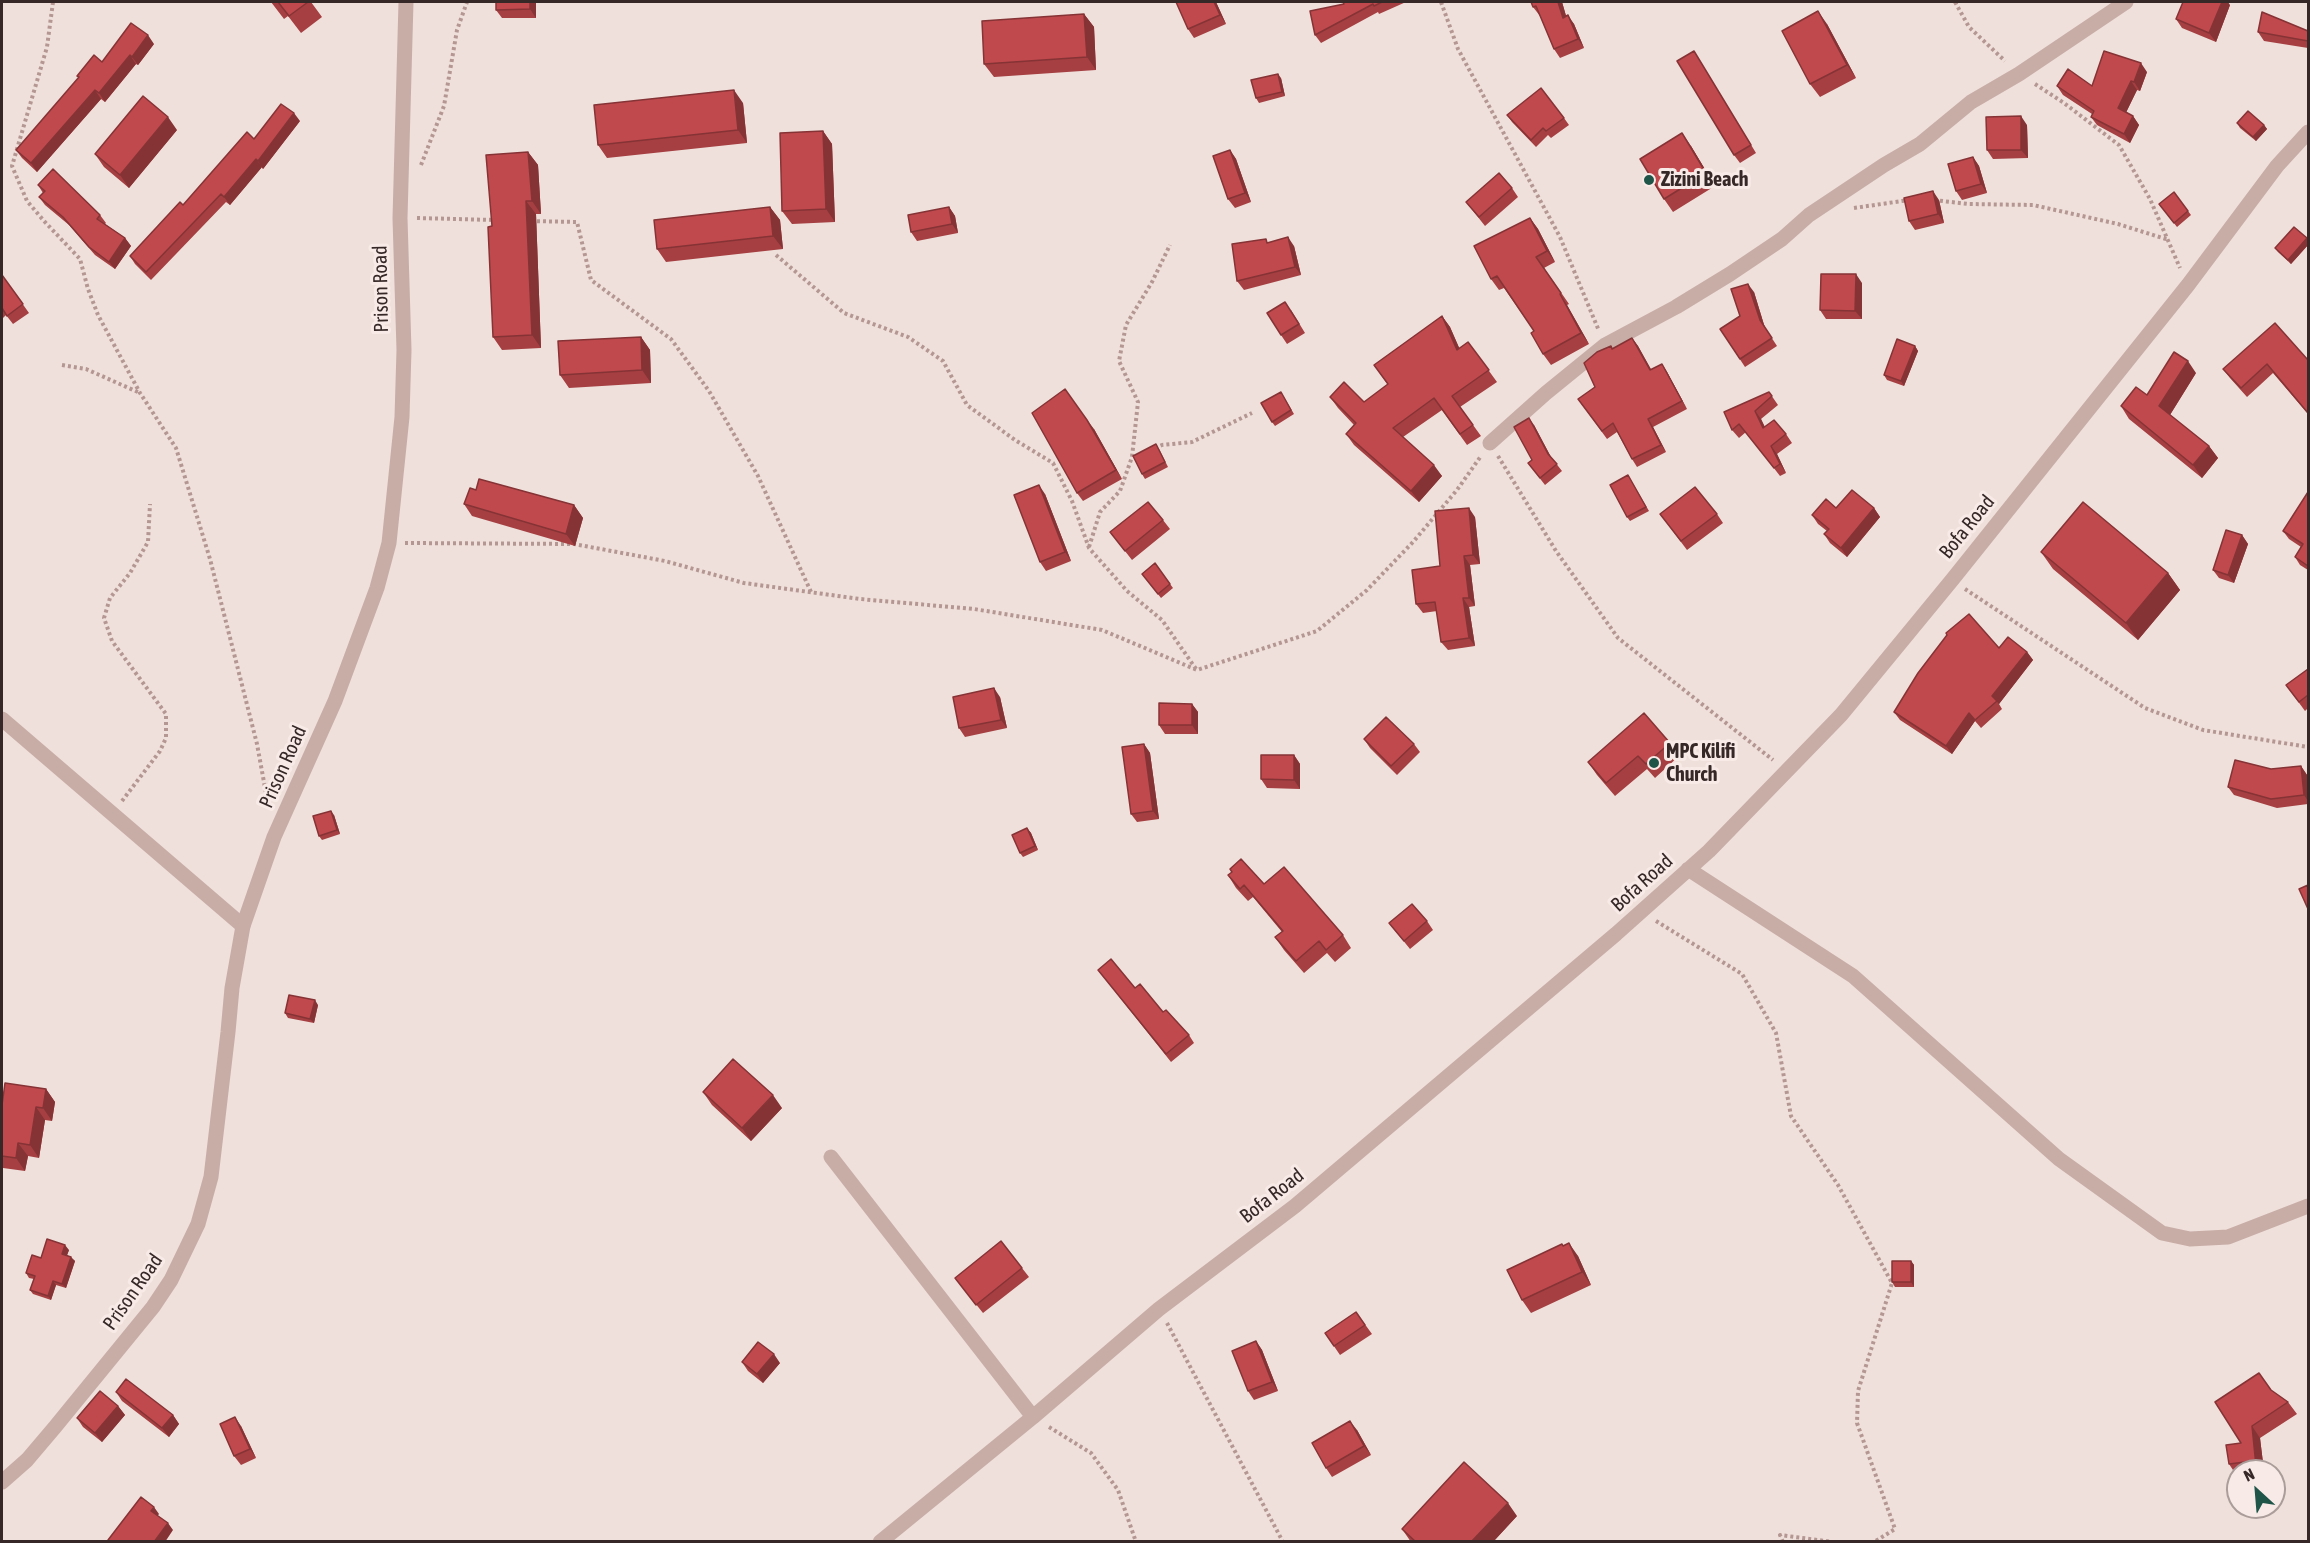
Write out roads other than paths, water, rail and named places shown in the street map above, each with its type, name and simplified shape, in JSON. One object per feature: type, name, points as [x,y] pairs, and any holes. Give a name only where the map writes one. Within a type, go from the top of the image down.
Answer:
[{"type":"street","name":"Prison Road","points":[[2,1482],[27,1460],[153,1307],[171,1280],[198,1224],[211,1177],[232,988],[243,926],[274,837],[335,701],[377,588],[389,543],[402,417],[404,350],[400,218],[406,2]]},
{"type":"street","points":[[1490,443],[1605,345],[1676,307],[1730,274],[1782,239],[1809,215],[1920,144],[1971,102],[2019,74],[2126,2]]},
{"type":"street","name":"Bofa Road","points":[[880,1542],[1033,1417],[1159,1309],[1295,1206],[1688,869],[1841,715],[2188,285],[2277,166],[2301,148],[2308,132]]},
{"type":"street","points":[[2,719],[243,926]]},
{"type":"street","points":[[1688,869],[1853,976],[2059,1159],[2162,1233],[2190,1239],[2228,1238],[2308,1206]]},
{"type":"street","points":[[831,1157],[1033,1417]]},
{"type":"place","name":"Zizini Beach","points":[[1649,180]]},
{"type":"place","name":"MPC Kilifi Church","points":[[1654,763]]}]
